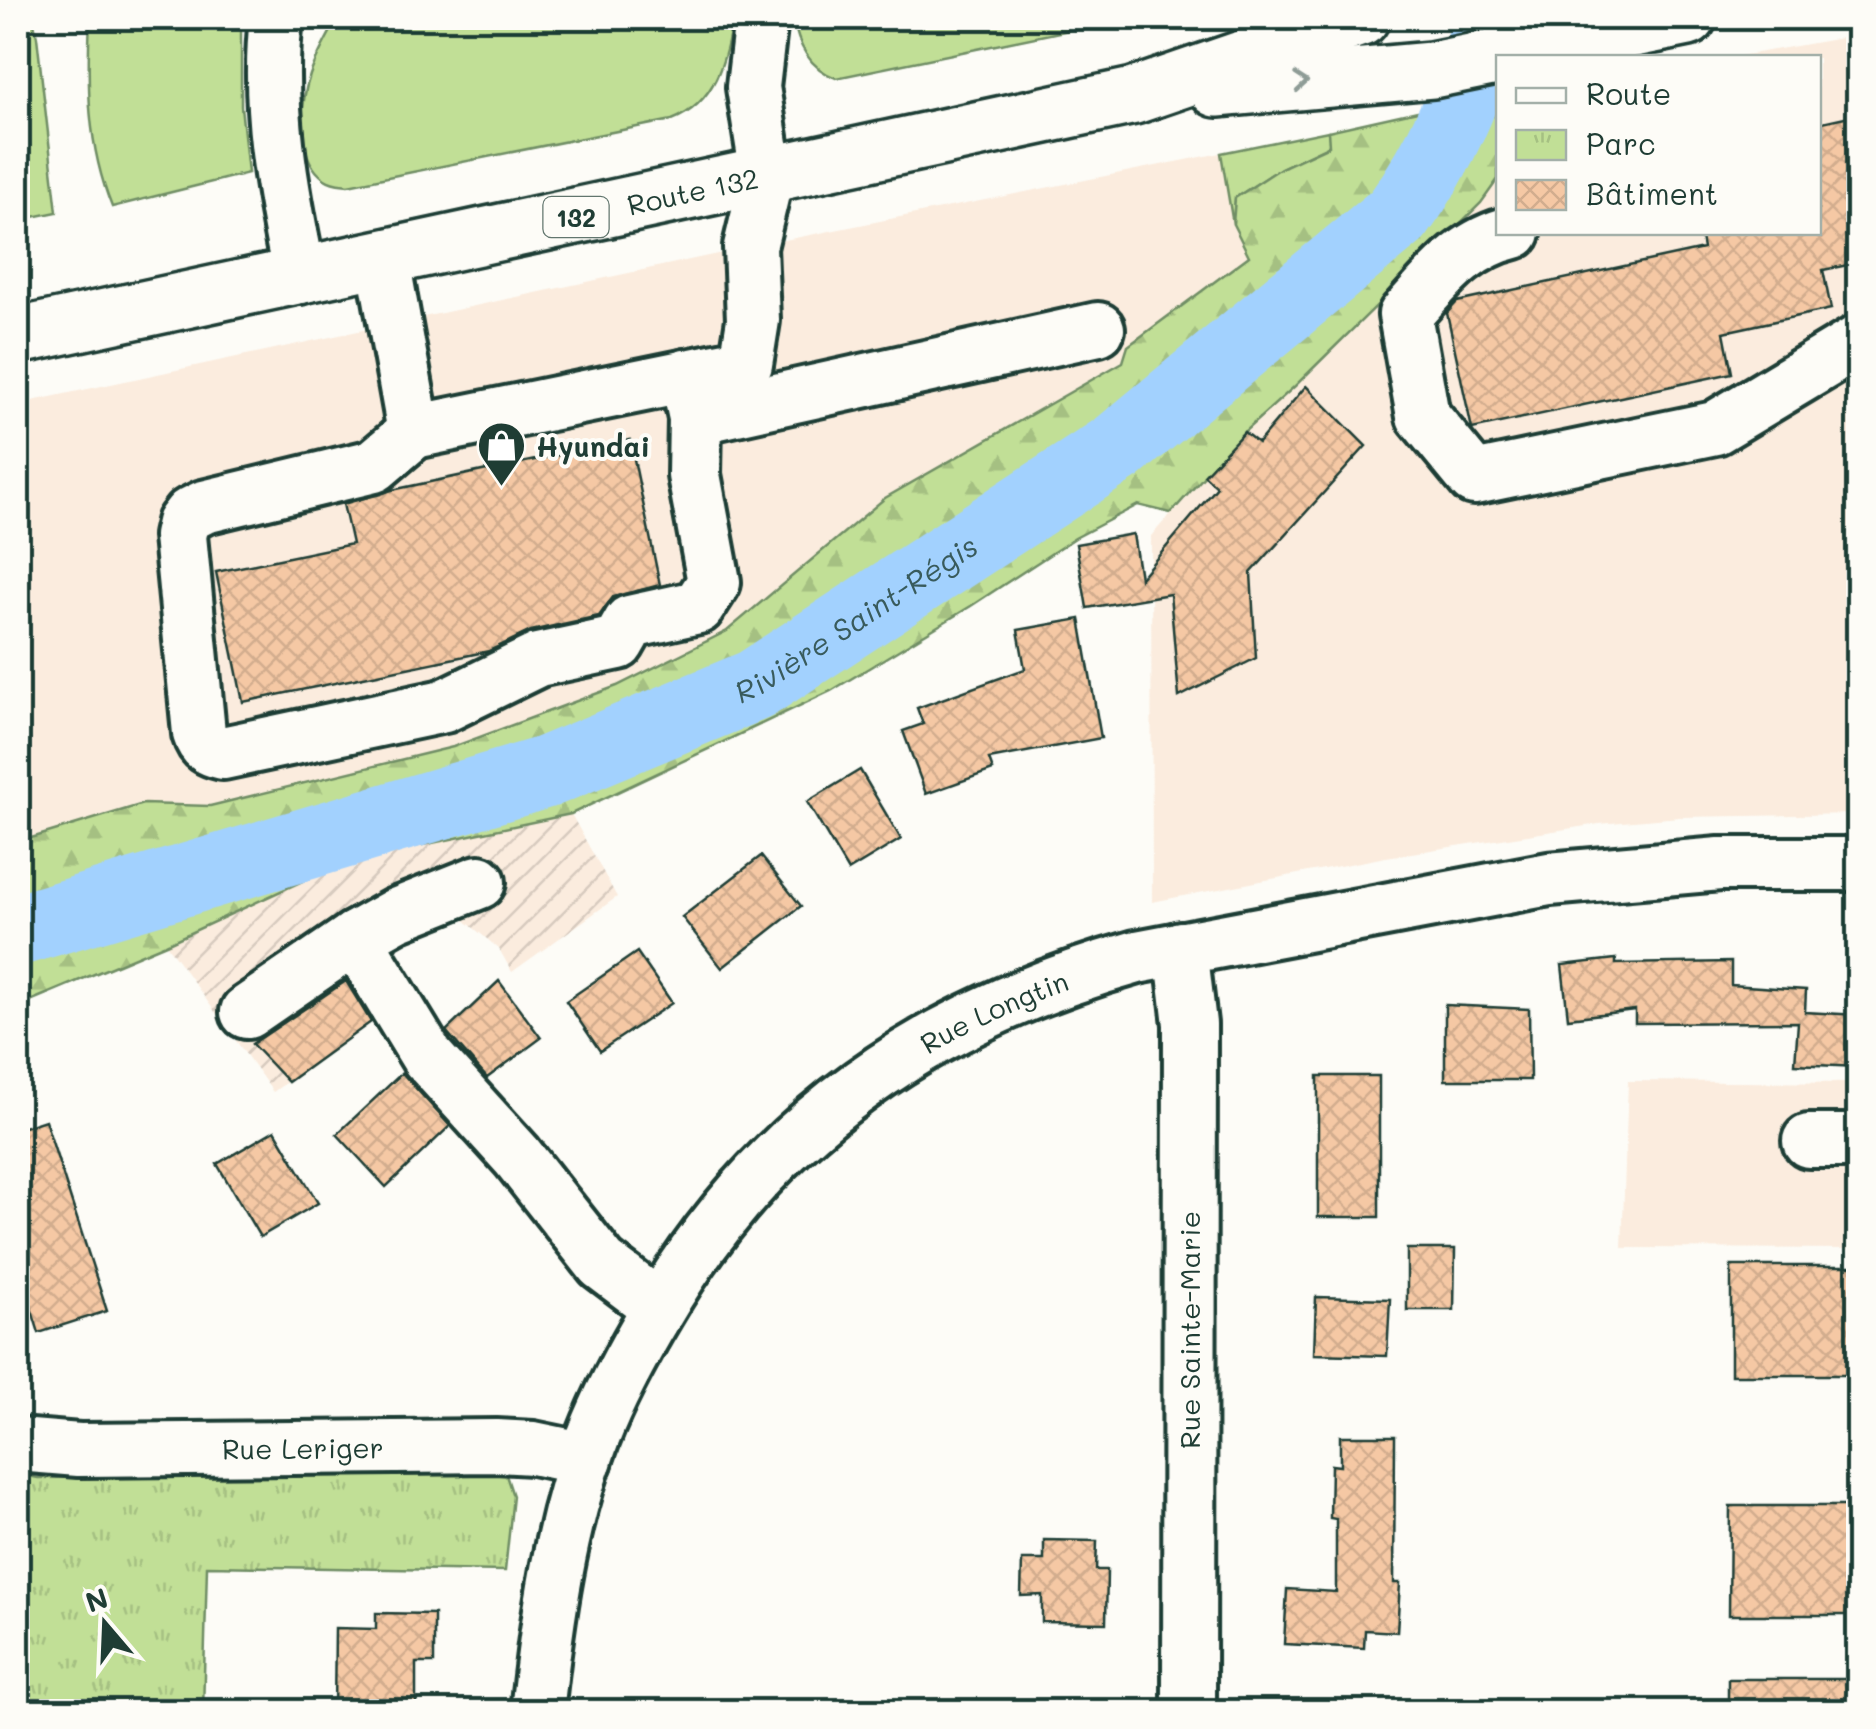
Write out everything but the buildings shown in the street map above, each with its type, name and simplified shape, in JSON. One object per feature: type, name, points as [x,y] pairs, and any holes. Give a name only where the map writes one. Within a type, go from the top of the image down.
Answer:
[{"type":"highway","name":"Route 132","points":[[18,336],[1134,96],[1362,18]]},
{"type":"highway","name":"Route 132","points":[[1506,55],[1587,48],[1688,18]]},
{"type":"highway","name":"Route 132","points":[[1134,96],[1432,70],[1496,57]]},
{"type":"street","points":[[276,18],[272,50],[278,163],[300,277]]},
{"type":"street","points":[[691,397],[746,364],[753,320],[750,247],[768,176],[753,86],[761,18]]},
{"type":"street","points":[[1502,235],[1489,238],[1458,258],[1404,315],[1423,416],[1474,478],[1715,428],[1858,342]]},
{"type":"street","points":[[382,259],[414,432]]},
{"type":"street","points":[[691,397],[694,475],[714,582],[698,608],[630,622],[618,643],[538,660],[444,706],[223,754],[202,742],[198,733],[180,536],[190,514],[215,503],[374,466],[414,432],[691,397],[1098,329]]},
{"type":"street","name":"Rue Longtin","points":[[537,1712],[555,1582],[586,1459],[638,1342],[708,1231],[733,1200],[797,1134],[867,1078],[925,1042],[991,1009],[1116,963],[1181,948],[1549,879],[1720,864],[1858,864]]},
{"type":"street","points":[[248,1012],[354,938],[396,915],[478,882]]},
{"type":"street","points":[[354,938],[428,1058],[496,1131],[602,1264],[659,1307]]},
{"type":"street","name":"Rue Sainte-Marie","points":[[1181,948],[1190,1024],[1189,1712]]},
{"type":"street","name":"Rue Leriger","points":[[18,1445],[79,1450],[496,1446],[532,1448],[586,1459]]},
{"type":"shaded area","points":[[1858,35],[1858,814],[1680,817],[1599,824],[1386,857],[1152,902],[1151,536],[1244,432],[1481,203],[1496,182],[1496,235],[1821,235],[1821,55],[1745,55]]},
{"type":"shaded area","points":[[1221,153],[1233,224],[1249,256],[1128,346],[1123,362],[885,498],[728,631],[617,686],[453,747],[210,806],[143,804],[18,842],[18,404],[750,247]]},
{"type":"shaded area","points":[[571,814],[617,897],[512,972],[499,949],[457,914],[385,950],[397,1008],[273,1092],[166,944],[346,861]]},
{"type":"shaded area","points":[[1628,1081],[1858,1083],[1858,1249],[1622,1248]]},
{"type":"green space","points":[[18,18],[33,18],[37,37],[57,212],[18,220]]},
{"type":"green space","points":[[90,18],[241,18],[241,106],[248,173],[112,207],[90,114]]},
{"type":"green space","points":[[338,18],[733,18],[722,64],[709,91],[699,103],[672,120],[348,185],[330,182],[316,170],[309,159],[303,131],[310,75]]},
{"type":"green space","points":[[793,18],[1127,18],[836,78],[806,54]]},
{"type":"green space","points":[[1496,93],[1496,182],[1481,203],[1244,432],[1171,513],[1138,505],[1075,538],[831,691],[571,814],[346,861],[166,944],[18,1006],[18,842],[143,804],[210,806],[453,747],[617,686],[727,631],[885,498],[1123,362],[1128,346],[1249,256],[1233,224],[1235,198],[1281,168],[1329,146],[1328,131]]},
{"type":"green space","points":[[1328,131],[1330,145],[1281,168],[1235,198],[1233,224],[1221,153]]},
{"type":"green space","points":[[18,1474],[38,1478],[506,1475],[513,1496],[505,1571],[207,1566],[203,1711],[18,1711]]},
{"type":"waterway","name":"Rivière Saint-Régis","points":[[18,930],[546,772],[755,685],[1117,448],[1398,215],[1453,120],[1491,18]]},
{"type":"place","name":"Hyundai","points":[[501,488]]}]
